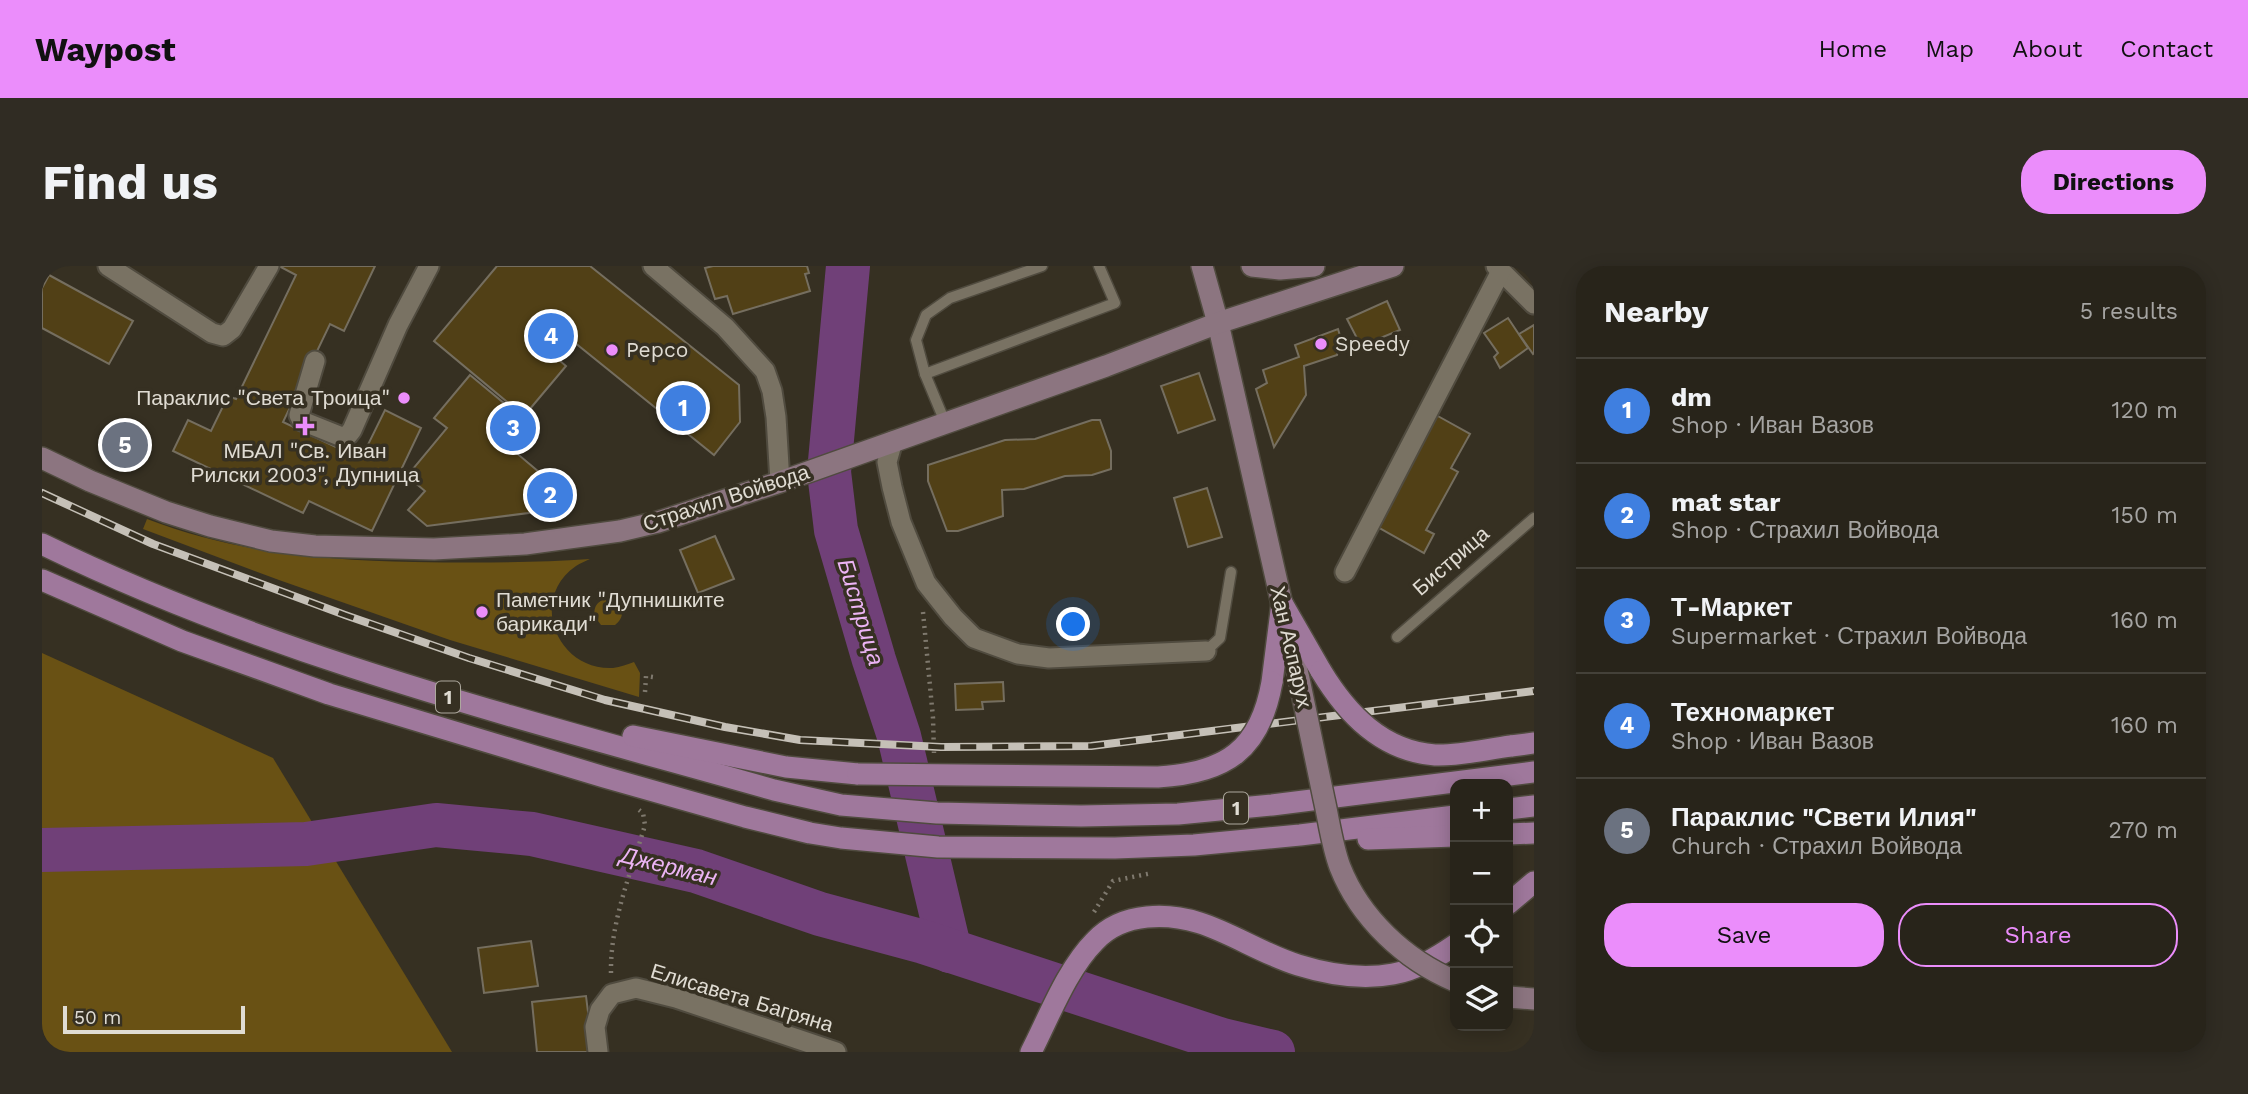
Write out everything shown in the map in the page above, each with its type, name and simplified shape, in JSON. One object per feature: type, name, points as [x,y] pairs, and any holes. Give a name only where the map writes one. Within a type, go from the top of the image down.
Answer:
[{"type":"main road","name":"1","points":[[42,544],[211,618],[328,661],[806,799],[868,808],[937,813],[1081,816],[1178,814],[1534,772]]},
{"type":"main road","name":"1","points":[[42,580],[182,640],[329,694],[591,773],[810,833],[868,842],[938,847],[1101,848],[1194,845],[1450,817]]},
{"type":"main road","points":[[1282,603],[1343,705],[1381,737],[1409,749],[1436,755],[1534,743]]},
{"type":"main road","points":[[435,694],[708,753],[786,767],[858,774],[1158,777],[1206,769],[1234,755],[1256,733],[1264,716],[1272,682],[1282,603]]},
{"type":"main road","points":[[1513,808],[1534,806]]},
{"type":"main road","points":[[1513,834],[1534,833]]},
{"type":"main road","points":[[1194,845],[1450,836]]},
{"type":"main road","points":[[1513,900],[1534,882]]},
{"type":"main road","points":[[1031,1052],[1074,968],[1094,941],[1120,922],[1154,916],[1194,920],[1296,965],[1345,975],[1392,975],[1430,961],[1450,948]]},
{"type":"street","points":[[108,266],[212,333],[223,336],[232,329],[269,266]]},
{"type":"street","points":[[315,361],[299,415],[302,421],[342,436],[348,435],[398,325],[429,266]]},
{"type":"street","name":"Хан Аспарух","points":[[1202,266],[1218,323],[1282,603],[1335,850],[1346,880],[1371,918],[1396,944],[1423,965],[1450,978]]},
{"type":"street","points":[[1252,266],[1280,269],[1314,266]]},
{"type":"street","name":"Страхил Войвода","points":[[42,458],[166,513],[271,541],[374,549],[434,549],[525,544],[620,531],[658,522],[780,482],[1106,366],[1218,323],[1394,266]]},
{"type":"street","points":[[661,268],[725,327],[765,371],[772,391],[776,417],[780,482]]},
{"type":"street","points":[[1345,572],[1499,269],[1534,304]]},
{"type":"street","points":[[893,441],[887,462],[892,487],[901,522],[926,583],[974,638],[1018,654],[1049,658],[1206,651]]},
{"type":"street","name":"Елисавета Багряна","points":[[606,1002],[636,988],[676,998],[836,1052]]},
{"type":"street","points":[[1513,997],[1534,999]]},
{"type":"street","points":[[598,1052],[595,1027],[606,1002]]},
{"type":"lane","points":[[945,422],[925,374],[916,340],[926,316],[950,298],[1042,266]]},
{"type":"lane","points":[[925,374],[1115,303],[1100,266]]},
{"type":"lane","name":"Бистрица","points":[[1397,637],[1534,518]]},
{"type":"lane","points":[[1206,651],[1220,638],[1231,572]]},
{"type":"path","points":[[926,583],[923,618],[933,718],[934,760]]},
{"type":"path","points":[[645,692],[646,676],[653,677]]},
{"type":"path","points":[[606,1002],[615,923],[645,825]]},
{"type":"path","points":[[1113,881],[1152,873]]},
{"type":"shaded area","points":[[147,519],[213,540],[312,556],[436,562],[590,559],[576,566],[562,580],[554,596],[552,614],[556,630],[564,646],[577,658],[593,666],[613,668],[634,662],[640,673],[639,697],[450,640],[279,580],[143,529]]},
{"type":"shaded area","points":[[616,595],[622,611],[619,622],[615,625],[601,625],[595,617],[595,608],[603,600]]},
{"type":"shaded area","points":[[42,653],[273,758],[452,1052],[42,1052]]},
{"type":"building","points":[[279,266],[375,266],[344,331],[330,324],[283,422],[361,459],[385,410],[421,428],[372,531],[309,501],[303,513],[173,451],[188,420],[211,431],[228,396],[236,399],[296,275]]},
{"type":"building","points":[[497,266],[590,266],[739,385],[740,422],[714,455],[564,334],[551,353],[566,366],[524,416],[434,341]]},
{"type":"building","points":[[807,266],[809,273],[805,274],[810,291],[733,314],[727,296],[715,299],[705,268]]},
{"type":"building","points":[[49,275],[133,321],[109,364],[42,328],[42,288]]},
{"type":"building","points":[[1387,301],[1400,330],[1361,346],[1347,319]]},
{"type":"building","points":[[1508,318],[1528,348],[1500,368],[1494,357],[1498,353],[1484,333]]},
{"type":"building","points":[[1534,325],[1534,353],[1533,354],[1519,334]]},
{"type":"building","points":[[1338,329],[1341,339],[1337,355],[1304,366],[1306,395],[1274,447],[1256,389],[1267,383],[1263,370],[1299,357],[1295,345]]},
{"type":"building","points":[[1199,373],[1215,420],[1178,433],[1161,386]]},
{"type":"building","points":[[470,375],[534,428],[514,451],[565,494],[552,510],[427,526],[408,510],[425,491],[407,476],[447,428],[434,418]]},
{"type":"building","points":[[1436,415],[1470,434],[1451,468],[1458,472],[1426,530],[1434,534],[1424,553],[1376,526]]},
{"type":"building","points":[[1092,420],[1100,420],[1111,451],[1111,469],[1092,475],[1065,476],[1024,489],[1002,490],[1003,516],[958,531],[947,531],[928,481],[928,465],[1005,440],[1035,439]]},
{"type":"building","points":[[1207,488],[1222,537],[1188,547],[1174,498]]},
{"type":"building","points":[[715,536],[734,579],[698,593],[680,550]]},
{"type":"building","points":[[1003,682],[1004,701],[982,702],[983,709],[956,710],[955,684]]},
{"type":"building","points":[[531,941],[538,986],[484,993],[478,948]]},
{"type":"building","points":[[586,996],[593,1052],[537,1052],[532,1002]]},
{"type":"waterway","name":"Бистрица","points":[[848,266],[829,472],[836,530],[899,736],[950,951]]},
{"type":"waterway","name":"Джерман","points":[[42,850],[306,844],[436,825],[532,834],[696,871],[820,914],[924,942],[1222,1040],[1273,1052]]},
{"type":"railway","points":[[42,493],[153,544],[469,658],[605,700],[725,727],[800,740],[941,747],[1091,746],[1534,691]]},
{"type":"place","name":"Техномаркет","points":[[551,336]]},
{"type":"place","name":"Speedy","points":[[1321,344]]},
{"type":"place","name":"Pepco","points":[[612,350]]},
{"type":"place","name":"Параклис \"Света Троица\"","points":[[404,398]]},
{"type":"place","name":"dm","points":[[683,408]]},
{"type":"place","name":"МБАЛ \"Св. Иван Рилски 2003\", Дупница","points":[[305,426]]},
{"type":"place","name":"Т-Маркет","points":[[513,428]]},
{"type":"place","name":"Параклис \"Свети Илия\"","points":[[125,445]]},
{"type":"place","name":"mat star","points":[[550,495]]},
{"type":"place","name":"Паметник \"Дупнишките барикади\"","points":[[482,612]]}]
